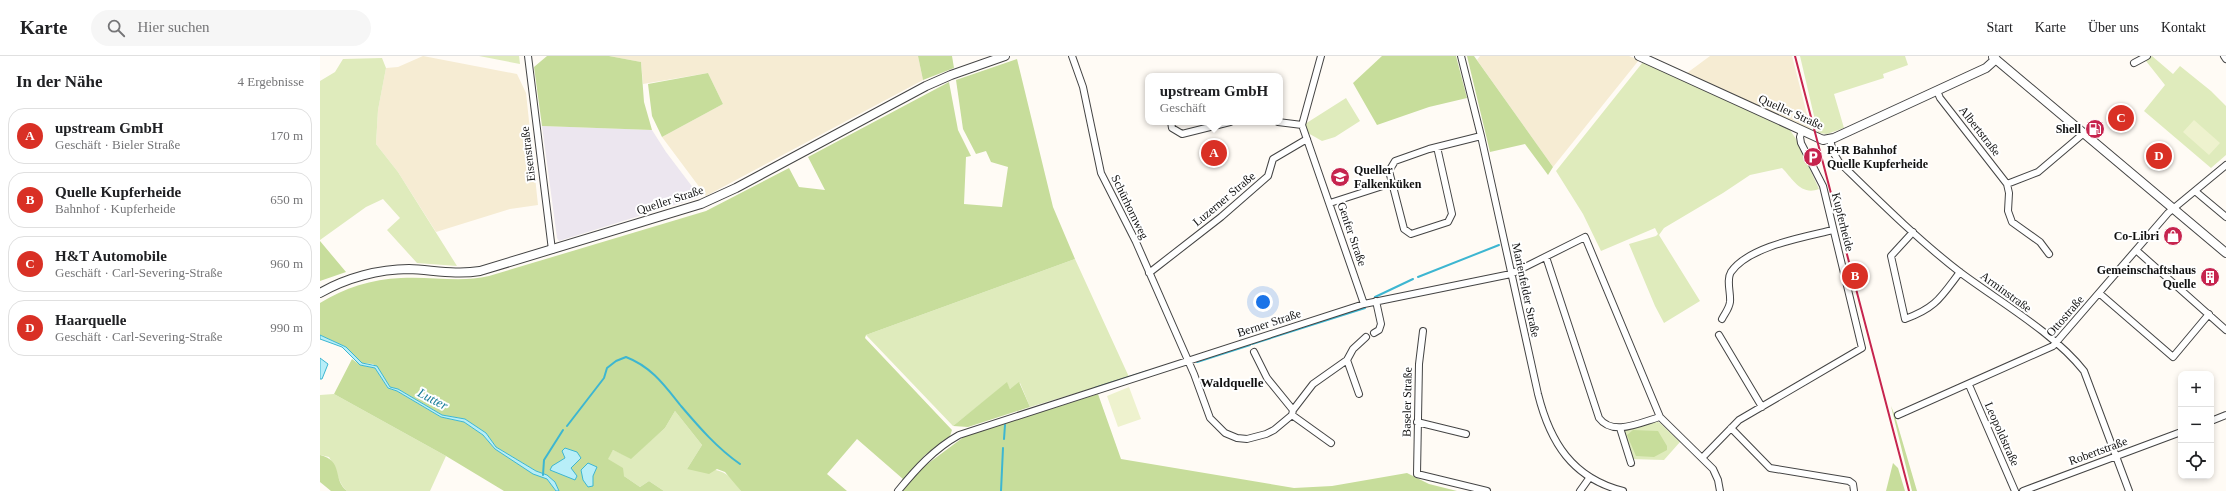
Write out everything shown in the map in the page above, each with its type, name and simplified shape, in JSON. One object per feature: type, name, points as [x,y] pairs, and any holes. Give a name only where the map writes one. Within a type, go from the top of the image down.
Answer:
[{"type":"street","name":"Eisenstraße","points":[[528,56],[552,250]]},
{"type":"street","name":"Queller Straße","points":[[320,293],[349,280],[376,272],[408,269],[472,272],[552,250],[718,198],[926,86],[951,75],[1005,56]]},
{"type":"street","name":"Schürhornweg","points":[[1072,56],[1083,87],[1101,173],[1149,273],[1194,374],[1206,410],[1217,426],[1225,433],[1237,438],[1257,437],[1274,430],[1292,412],[1319,378],[1347,360]]},
{"type":"street","points":[[1283,123],[1302,125],[1321,56]]},
{"type":"street","name":"Marienfelder Straße","points":[[1461,56],[1481,136],[1538,394],[1547,426],[1568,459],[1600,483],[1623,491]]},
{"type":"street","name":"Queller Straße","points":[[1639,56],[1820,139],[1830,139],[1986,68],[1994,58]]},
{"type":"street","points":[[2134,63],[2147,56]]},
{"type":"street","points":[[1994,58],[2226,253]]},
{"type":"street","name":"Albertstraße","points":[[1936,91],[2007,184]]},
{"type":"street","points":[[1172,125],[1172,128],[1182,134],[1208,125]]},
{"type":"street","name":"Genfer Straße","points":[[1302,125],[1364,304]]},
{"type":"street","name":"Kupferheide","points":[[1702,458],[1739,420],[1862,348],[1822,186],[1800,139],[1802,131]]},
{"type":"street","points":[[2049,254],[2040,242],[2012,222],[2008,211],[2009,193],[2007,184],[2038,172],[2084,133]]},
{"type":"street","points":[[1437,147],[1452,214],[1448,222],[1411,234],[1404,229],[1389,171],[1395,160],[1437,147],[1481,136]]},
{"type":"street","name":"Luzerner Straße","points":[[1149,273],[1222,218],[1268,176],[1273,159],[1307,139]]},
{"type":"street","name":"Arminstraße","points":[[1830,139],[1833,152],[1839,162],[1913,232],[1960,272],[2057,343],[2084,371],[2129,491]]},
{"type":"street","name":"Ottostraße","points":[[1898,415],[2048,350],[2057,343],[2173,209],[2226,165]]},
{"type":"street","points":[[1330,203],[1392,182]]},
{"type":"street","points":[[2195,191],[2226,217]]},
{"type":"street","points":[[1722,319],[1730,303],[1729,278],[1731,272],[1739,264],[1770,246],[1833,230]]},
{"type":"street","points":[[1913,232],[1891,256],[1905,319],[1921,313],[1934,305],[1960,272]]},
{"type":"street","name":"Berner Straße","points":[[898,491],[919,465],[939,448],[959,435],[1364,304],[1511,274],[1585,237],[1660,417]]},
{"type":"street","points":[[2136,250],[2226,330]]},
{"type":"street","points":[[1546,257],[1599,418],[1603,424],[1609,427],[1620,428],[1660,417],[1702,458],[1717,475],[1720,491]]},
{"type":"street","points":[[2099,294],[2173,357],[2209,314]]},
{"type":"street","points":[[1374,333],[1379,330],[1381,324],[1376,301]]},
{"type":"street","name":"Baseler Straße","points":[[1422,331],[1419,364],[1417,474],[1487,491]]},
{"type":"street","points":[[1719,335],[1762,407]]},
{"type":"street","points":[[1359,394],[1347,360],[1353,349],[1366,336]]},
{"type":"street","points":[[1254,352],[1267,378],[1292,412],[1331,443]]},
{"type":"street","name":"Leopoldstraße","points":[[1968,385],[2015,491]]},
{"type":"street","points":[[2214,420],[2226,415]]},
{"type":"street","points":[[1417,422],[1466,434]]},
{"type":"street","points":[[1620,428],[1631,463]]},
{"type":"street","points":[[1731,428],[1770,468],[1849,481],[1853,484],[1854,491]]},
{"type":"street","name":"Robertstraße","points":[[2023,491],[2178,433]]},
{"type":"street","points":[[1580,491],[1590,477]]},
{"type":"shaded area","points":[[423,56],[517,74],[526,93],[538,205],[510,209],[436,232],[398,172],[376,144],[378,110],[386,68],[398,67]]},
{"type":"shaded area","points":[[609,56],[918,56],[923,80],[706,196],[662,137],[723,104],[708,73],[643,84],[641,62]]},
{"type":"shaded area","points":[[1480,56],[1629,56],[1639,60],[1553,167],[1477,60]]},
{"type":"shaded area","points":[[1710,56],[1792,56],[1811,130],[1687,73]]},
{"type":"shaded area","points":[[542,126],[652,130],[666,152],[700,197],[559,241],[557,238]]},
{"type":"green space","points":[[479,56],[519,56],[520,64]]},
{"type":"green space","points":[[547,56],[609,56],[641,62],[644,102],[652,130],[542,126],[534,67]]},
{"type":"green space","points":[[918,56],[952,56],[954,68],[923,80]]},
{"type":"green space","points":[[1382,56],[1456,56],[1467,98],[1429,107],[1377,125],[1353,83]]},
{"type":"green space","points":[[1467,56],[1474,56],[1553,167],[1548,175],[1525,144],[1490,152]]},
{"type":"green space","points":[[1800,56],[1905,56],[1908,65],[1883,74],[1884,78],[1834,94],[1844,128],[1827,134],[1818,133]]},
{"type":"green space","points":[[2152,56],[2173,74],[2180,66],[2211,91],[2226,106],[2226,155],[2211,168],[2144,111],[2165,85],[2146,61]]},
{"type":"green space","points":[[382,58],[386,68],[378,110],[376,144],[398,172],[457,266],[417,263],[387,230],[400,218],[383,199],[366,207],[320,240],[320,81],[335,72],[343,59]]},
{"type":"green space","points":[[1017,59],[1053,207],[1075,259],[866,335],[865,338],[952,430],[950,436],[925,455],[903,479],[857,439],[827,474],[847,491],[741,491],[725,472],[717,469],[709,474],[687,469],[702,445],[675,411],[665,428],[631,459],[613,450],[608,459],[623,468],[624,476],[640,487],[649,481],[664,491],[559,491],[555,482],[547,475],[536,471],[496,447],[486,433],[465,419],[442,415],[398,389],[390,387],[379,370],[373,364],[362,363],[346,347],[320,335],[320,303],[339,293],[369,282],[390,279],[467,279],[489,276],[706,211],[789,168],[799,187],[825,190],[808,157],[949,82],[958,130],[971,156],[966,157],[964,204],[1002,207],[1008,167],[991,162],[986,151],[976,154],[963,129],[956,80]]},
{"type":"green space","points":[[1643,62],[1790,130],[1796,139],[1819,189],[1813,191],[1802,188],[1782,168],[1750,175],[1664,228],[1659,235],[1700,301],[1664,323],[1655,306],[1629,244],[1656,236],[1658,234],[1655,228],[1601,251],[1583,214],[1556,171]]},
{"type":"green space","points":[[708,73],[723,104],[662,137],[652,116],[648,84]]},
{"type":"green space","points":[[1346,98],[1360,121],[1335,137],[1322,141],[1308,133],[1305,124]]},
{"type":"green space","points":[[2194,120],[2220,143],[2209,155],[2183,132]]},
{"type":"green space","points":[[320,241],[346,272],[320,281]]},
{"type":"green space","points":[[1075,259],[1129,377],[1030,407],[1020,383],[1010,389],[1007,383],[953,426],[866,335]]},
{"type":"green space","points":[[352,359],[360,365],[375,368],[388,388],[397,391],[441,417],[464,422],[483,435],[495,449],[533,473],[547,479],[556,491],[504,491],[446,456],[334,394]]},
{"type":"green space","points":[[1007,382],[1010,389],[1019,382],[1030,407],[968,427],[953,426]]},
{"type":"green space","points":[[1129,387],[1141,419],[1118,427],[1107,396]]},
{"type":"green space","points":[[334,394],[446,456],[430,491],[347,491],[344,488],[329,457],[320,455],[320,395]]},
{"type":"green space","points":[[1098,394],[1121,459],[1294,488],[1332,486],[1407,473],[1429,484],[1457,491],[902,491],[922,468],[965,436]]},
{"type":"green space","points":[[1891,406],[1895,416],[1917,491],[1912,491]]},
{"type":"green space","points":[[675,411],[702,445],[687,469],[712,469],[724,473],[730,477],[741,491],[664,491],[649,481],[640,487],[624,476],[607,459],[613,450],[631,458],[665,428]]},
{"type":"green space","points":[[1656,421],[1680,442],[1664,460],[1631,459],[1624,433],[1625,429]]},
{"type":"green space","points":[[1633,430],[1658,431],[1667,446],[1667,450],[1654,457],[1636,456],[1627,435]]},
{"type":"green space","points":[[320,455],[332,461],[340,481],[347,491],[331,491],[320,482]]},
{"type":"green space","points":[[1893,463],[1898,468],[1905,491],[1886,491]]},
{"type":"water","points":[[320,335],[346,347],[362,363],[377,366],[390,387],[398,389],[442,415],[465,419],[486,433],[496,447],[536,471],[547,475],[555,482],[559,491],[556,491],[547,479],[533,474],[495,449],[483,435],[464,422],[441,417],[397,391],[388,388],[375,368],[360,365],[342,347],[320,339]]},
{"type":"water","points":[[320,358],[328,364],[322,379],[320,379]]},
{"type":"water","points":[[565,448],[577,452],[581,458],[571,468],[577,476],[575,480],[550,470],[552,466],[565,458],[562,451]]},
{"type":"water","points":[[588,463],[597,467],[593,476],[593,486],[588,487],[583,480],[581,470]]},
{"type":"waterway","points":[[1418,277],[1499,245]]},
{"type":"waterway","points":[[1375,297],[1413,279]]},
{"type":"waterway","points":[[1252,344],[1365,308]]},
{"type":"waterway","points":[[1197,362],[1250,345]]},
{"type":"waterway","points":[[567,426],[604,378],[607,368],[616,361],[626,357],[635,361],[651,372],[709,437],[740,464]]},
{"type":"waterway","points":[[1095,388],[1148,371]]},
{"type":"waterway","points":[[1004,439],[1005,425]]},
{"type":"waterway","points":[[543,475],[544,460],[563,430]]},
{"type":"waterway","points":[[1001,491],[1003,448]]},
{"type":"railway","points":[[1795,56],[1909,491]]},
{"type":"place","name":"H&T Automobile","points":[[2121,118]]},
{"type":"place","name":"Shell","points":[[2095,129]]},
{"type":"place","name":"upstream GmbH","points":[[1214,153]]},
{"type":"place","name":"Haarquelle","points":[[2159,156]]},
{"type":"place","name":"P+R Bahnhof Quelle Kupferheide","points":[[1813,157]]},
{"type":"place","name":"Queller Falkenküken","points":[[1340,177]]},
{"type":"place","name":"Co-Libri","points":[[2173,236]]},
{"type":"place","name":"Quelle Kupferheide","points":[[1855,276]]},
{"type":"place","name":"Gemeinschaftshaus Quelle","points":[[2210,277]]},
{"type":"district","name":"Waldquelle","points":[[1232,382]]},
{"type":"water label","name":"Lutter","points":[[433,399]]}]
